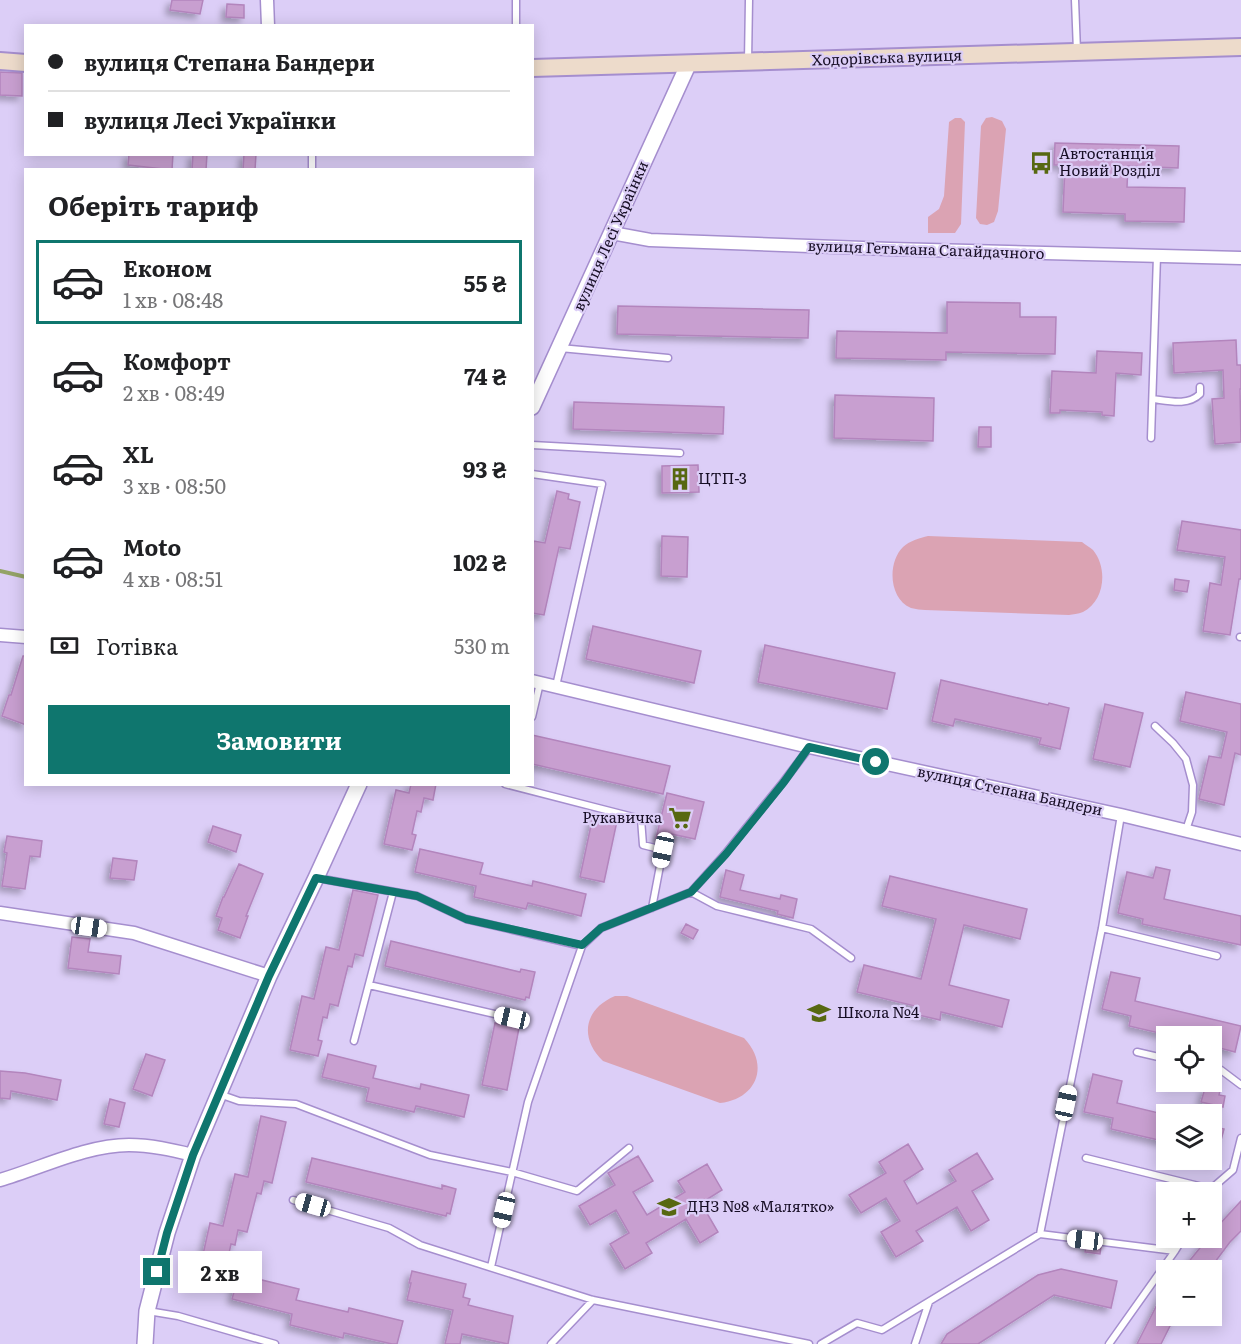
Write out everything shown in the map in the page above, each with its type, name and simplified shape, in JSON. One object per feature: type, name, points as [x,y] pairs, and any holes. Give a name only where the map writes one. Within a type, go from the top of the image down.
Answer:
[{"type":"main road","name":"Ходорівська вулиця","points":[[534,69],[1241,47]]},
{"type":"main road","points":[[0,61],[24,63]]},
{"type":"street","points":[[267,0],[268,24]]},
{"type":"street","name":"вулиця Лесі Українки","points":[[534,403],[688,65]]},
{"type":"street","name":"вулиця Гетьмана Сагайдачного","points":[[612,233],[650,240],[1241,258]]},
{"type":"street","points":[[0,635],[24,637]]},
{"type":"street","name":"вулиця Степана Бандери","points":[[536,682],[809,747],[1121,815],[1241,844]]},
{"type":"street","points":[[146,1344],[147,1311],[167,1233],[193,1155],[219,1094],[264,974],[316,878],[357,786]]},
{"type":"street","points":[[0,914],[134,933],[264,974]]},
{"type":"street","points":[[0,1180],[95,1149],[127,1145],[145,1146],[193,1155]]},
{"type":"lane","points":[[516,0],[516,24]]},
{"type":"lane","points":[[748,62],[749,0]]},
{"type":"lane","points":[[1075,0],[1077,52]]},
{"type":"lane","points":[[1151,438],[1157,256]]},
{"type":"lane","points":[[560,348],[668,358]]},
{"type":"lane","points":[[1153,399],[1180,402],[1194,400],[1200,394],[1200,387]]},
{"type":"lane","points":[[534,445],[680,453]]},
{"type":"lane","points":[[534,474],[602,484],[556,686]]},
{"type":"lane","points":[[534,700],[536,682]]},
{"type":"lane","points":[[1155,726],[1186,759],[1193,785],[1192,812],[1186,831]]},
{"type":"lane","points":[[491,1267],[528,1102],[582,945],[601,928],[691,892],[726,854],[809,747]]},
{"type":"lane","points":[[513,786],[641,819],[643,845],[663,850],[652,908]]},
{"type":"lane","points":[[1040,1234],[1102,928],[1121,815]]},
{"type":"lane","points":[[316,878],[417,896],[466,919],[582,945]]},
{"type":"lane","points":[[354,1041],[393,892]]},
{"type":"lane","points":[[691,892],[717,906],[812,928],[850,958]]},
{"type":"lane","points":[[1102,928],[1217,956]]},
{"type":"lane","points":[[369,985],[512,1018]]},
{"type":"lane","points":[[1137,1052],[1156,1056]]},
{"type":"lane","points":[[1222,1071],[1241,1085]]},
{"type":"lane","points":[[219,1094],[239,1101],[296,1104],[430,1155],[512,1172],[577,1191],[629,1148]]},
{"type":"lane","points":[[1220,1182],[1233,1170],[1241,1138]]},
{"type":"lane","points":[[1086,1158],[1176,1182]]},
{"type":"lane","points":[[293,1200],[389,1228],[420,1245],[593,1300],[809,1344]]},
{"type":"lane","points":[[821,1344],[857,1323],[882,1329],[1040,1234],[1175,1251]]},
{"type":"lane","points":[[1109,1344],[1177,1248]]},
{"type":"lane","points":[[551,1344],[593,1300]]},
{"type":"lane","points":[[915,1344],[930,1301]]},
{"type":"lane","points":[[147,1311],[178,1316],[275,1344]]},
{"type":"shaded area","points":[[992,117],[1002,121],[1006,129],[998,211],[994,222],[987,225],[980,224],[976,218],[981,126],[986,118]]},
{"type":"shaded area","points":[[955,118],[961,118],[965,122],[961,224],[955,233],[928,233],[928,217],[939,209],[944,196],[949,122]]},
{"type":"shaded area","points":[[928,536],[1082,542],[1098,557],[1102,575],[1100,592],[1090,607],[1083,612],[1069,615],[911,608],[898,597],[895,589],[894,562],[905,545]]},
{"type":"shaded area","points":[[615,996],[627,996],[744,1038],[752,1048],[758,1069],[751,1088],[733,1100],[720,1103],[603,1061],[590,1043],[588,1025],[597,1008]]},
{"type":"building","points":[[172,0],[203,0],[200,14],[170,10]]},
{"type":"building","points":[[227,4],[244,5],[244,18],[226,17]]},
{"type":"building","points":[[0,72],[22,73],[22,96],[0,95]]},
{"type":"building","points":[[1055,143],[1179,146],[1178,168],[1128,166],[1127,187],[1185,188],[1184,222],[1125,221],[1125,214],[1063,212],[1065,165],[1054,165]]},
{"type":"building","points":[[129,156],[173,156],[172,168],[128,165]]},
{"type":"building","points":[[193,156],[207,156],[206,168],[192,168]]},
{"type":"building","points":[[244,156],[256,156],[255,168],[243,168]]},
{"type":"building","points":[[947,302],[1020,303],[1020,317],[1056,317],[1055,354],[946,352],[946,360],[836,358],[837,331],[947,333]]},
{"type":"building","points":[[618,306],[809,310],[808,338],[617,334]]},
{"type":"building","points":[[1236,340],[1237,365],[1241,365],[1241,442],[1215,444],[1212,399],[1224,398],[1223,370],[1174,373],[1173,343]]},
{"type":"building","points":[[1097,351],[1142,353],[1141,375],[1116,373],[1114,416],[1102,415],[1102,412],[1060,410],[1060,413],[1050,413],[1052,371],[1096,373]]},
{"type":"building","points":[[835,395],[934,398],[933,441],[834,438]]},
{"type":"building","points":[[574,402],[724,407],[723,434],[573,429]]},
{"type":"building","points":[[979,427],[991,427],[991,447],[978,447]]},
{"type":"building","name":"ЦТП-3","points":[[698,465],[699,492],[662,493],[662,466]]},
{"type":"building","points":[[557,491],[569,494],[568,499],[580,502],[570,549],[559,547],[544,615],[534,613],[534,541],[545,543]]},
{"type":"building","points":[[1182,521],[1241,530],[1241,579],[1239,579],[1230,635],[1203,631],[1210,583],[1221,585],[1225,557],[1177,550]]},
{"type":"building","points":[[662,536],[688,537],[687,577],[661,576]]},
{"type":"building","points":[[1175,579],[1189,581],[1187,592],[1174,590]]},
{"type":"building","points":[[593,626],[701,651],[694,683],[586,659]]},
{"type":"building","points":[[765,645],[895,673],[887,709],[758,682]]},
{"type":"building","points":[[24,656],[24,724],[2,716],[9,695],[11,695]]},
{"type":"building","points":[[941,680],[1069,708],[1060,749],[1039,744],[1041,738],[955,719],[953,726],[932,721]]},
{"type":"building","points":[[1186,692],[1241,704],[1241,755],[1235,753],[1224,805],[1199,799],[1209,756],[1221,758],[1227,732],[1180,721]]},
{"type":"building","points":[[1105,704],[1143,713],[1130,767],[1093,759]]},
{"type":"building","points":[[534,735],[670,766],[663,794],[534,764]]},
{"type":"building","points":[[411,786],[436,786],[433,800],[424,798],[421,812],[417,811],[412,834],[416,835],[412,850],[384,844],[396,790],[409,793]]},
{"type":"building","name":"Рукавичка","points":[[667,793],[704,802],[695,839],[671,834],[669,841],[656,838]]},
{"type":"building","points":[[593,816],[617,821],[604,882],[580,877]]},
{"type":"building","points":[[213,826],[241,835],[236,852],[208,842]]},
{"type":"building","points":[[7,836],[42,841],[40,857],[30,856],[25,889],[2,886]]},
{"type":"building","points":[[420,849],[483,863],[480,874],[532,886],[533,881],[586,894],[581,916],[528,903],[526,909],[474,897],[476,886],[415,872]]},
{"type":"building","points":[[113,858],[137,861],[134,880],[110,878]]},
{"type":"building","points":[[239,864],[263,874],[240,938],[218,930],[222,918],[216,916]]},
{"type":"building","points":[[1156,867],[1170,870],[1164,899],[1241,916],[1241,945],[1142,924],[1143,919],[1118,913],[1127,872],[1153,878]]},
{"type":"building","points":[[726,870],[744,875],[740,890],[780,899],[781,895],[797,899],[793,918],[777,914],[778,911],[720,897]]},
{"type":"building","points":[[890,876],[1027,909],[1020,939],[964,925],[949,985],[1009,1000],[1002,1027],[941,1012],[940,1020],[914,1014],[915,1006],[857,992],[864,965],[921,979],[936,919],[882,906]]},
{"type":"building","points":[[353,890],[378,895],[363,956],[355,954],[352,967],[348,966],[338,1006],[330,1004],[327,1018],[323,1017],[318,1040],[322,1041],[318,1056],[290,1050],[302,996],[314,999],[326,947],[339,950]]},
{"type":"building","points":[[686,924],[698,930],[693,939],[681,933]]},
{"type":"building","points":[[72,937],[90,939],[88,952],[121,956],[119,974],[68,968]]},
{"type":"building","points":[[391,941],[520,972],[521,969],[535,972],[529,998],[526,997],[525,1000],[385,966]]},
{"type":"building","points":[[1111,972],[1140,978],[1135,1001],[1241,1026],[1235,1052],[1222,1049],[1222,1026],[1156,1026],[1156,1032],[1129,1026],[1131,1016],[1102,1009]]},
{"type":"building","points":[[495,1023],[519,1028],[507,1090],[482,1085]]},
{"type":"building","points":[[146,1054],[165,1060],[152,1096],[133,1089]]},
{"type":"building","points":[[328,1054],[376,1066],[373,1078],[420,1089],[421,1084],[469,1095],[464,1117],[416,1106],[414,1112],[366,1101],[369,1088],[322,1077]]},
{"type":"building","points":[[0,1071],[61,1080],[57,1100],[11,1091],[10,1099],[0,1098]]},
{"type":"building","points":[[1093,1074],[1122,1081],[1117,1103],[1156,1112],[1156,1139],[1111,1129],[1113,1118],[1084,1112]]},
{"type":"building","points":[[1204,1092],[1220,1092],[1219,1095],[1225,1096],[1223,1107],[1222,1104],[1201,1102]]},
{"type":"building","points":[[110,1099],[125,1103],[119,1127],[104,1124]]},
{"type":"building","points":[[261,1116],[286,1122],[272,1183],[264,1181],[261,1194],[257,1193],[247,1232],[238,1230],[235,1245],[231,1244],[226,1267],[230,1268],[229,1272],[299,1289],[296,1300],[348,1312],[349,1308],[403,1321],[397,1344],[344,1333],[343,1338],[290,1325],[292,1314],[232,1299],[236,1285],[198,1277],[210,1223],[223,1226],[235,1174],[248,1177]]},
{"type":"building","points":[[908,1144],[923,1169],[904,1181],[917,1204],[956,1181],[949,1170],[977,1153],[993,1179],[972,1191],[989,1220],[971,1231],[957,1207],[916,1231],[923,1241],[896,1257],[881,1232],[900,1221],[886,1198],[861,1213],[849,1195],[886,1173],[879,1162]]},
{"type":"building","points":[[638,1156],[653,1181],[633,1192],[647,1215],[685,1192],[678,1181],[707,1164],[722,1190],[701,1203],[718,1232],[700,1243],[686,1219],[646,1243],[652,1253],[625,1269],[610,1244],[629,1233],[616,1210],[590,1225],[579,1206],[615,1185],[608,1173]]},
{"type":"building","points":[[312,1158],[442,1189],[442,1185],[456,1189],[450,1214],[447,1213],[446,1216],[306,1182]]},
{"type":"building","points":[[1241,1201],[1241,1231],[1216,1260],[1190,1260],[1200,1248],[1222,1248],[1222,1222]]},
{"type":"building","points":[[1086,1245],[1101,1247],[1100,1254],[1085,1252]]},
{"type":"building","points":[[1061,1269],[1117,1281],[1111,1308],[1054,1295],[978,1344],[941,1344],[947,1334],[1038,1275]]},
{"type":"building","points":[[412,1271],[466,1284],[463,1297],[470,1299],[468,1305],[513,1316],[508,1344],[462,1334],[460,1344],[445,1344],[453,1310],[407,1300]]},
{"type":"building","points":[[1156,1307],[1156,1326],[1170,1326],[1161,1344],[1137,1344]]},
{"type":"waterway","points":[[0,571],[24,577]]},
{"type":"place","name":"Автостанція Новий Розділ","points":[[1041,163]]},
{"type":"place","name":"ЦТП-3","points":[[680,479]]},
{"type":"place","name":"Рукавичка","points":[[680,818]]},
{"type":"place","name":"Школа №4","points":[[819,1013]]},
{"type":"place","name":"ДНЗ №8 «Малятко»","points":[[669,1207]]},
{"type":"route","points":[[157,1272],[167,1233],[193,1155],[269,976],[316,878],[417,896],[466,919],[582,945],[601,928],[691,892],[726,854],[809,747],[876,762]]}]
